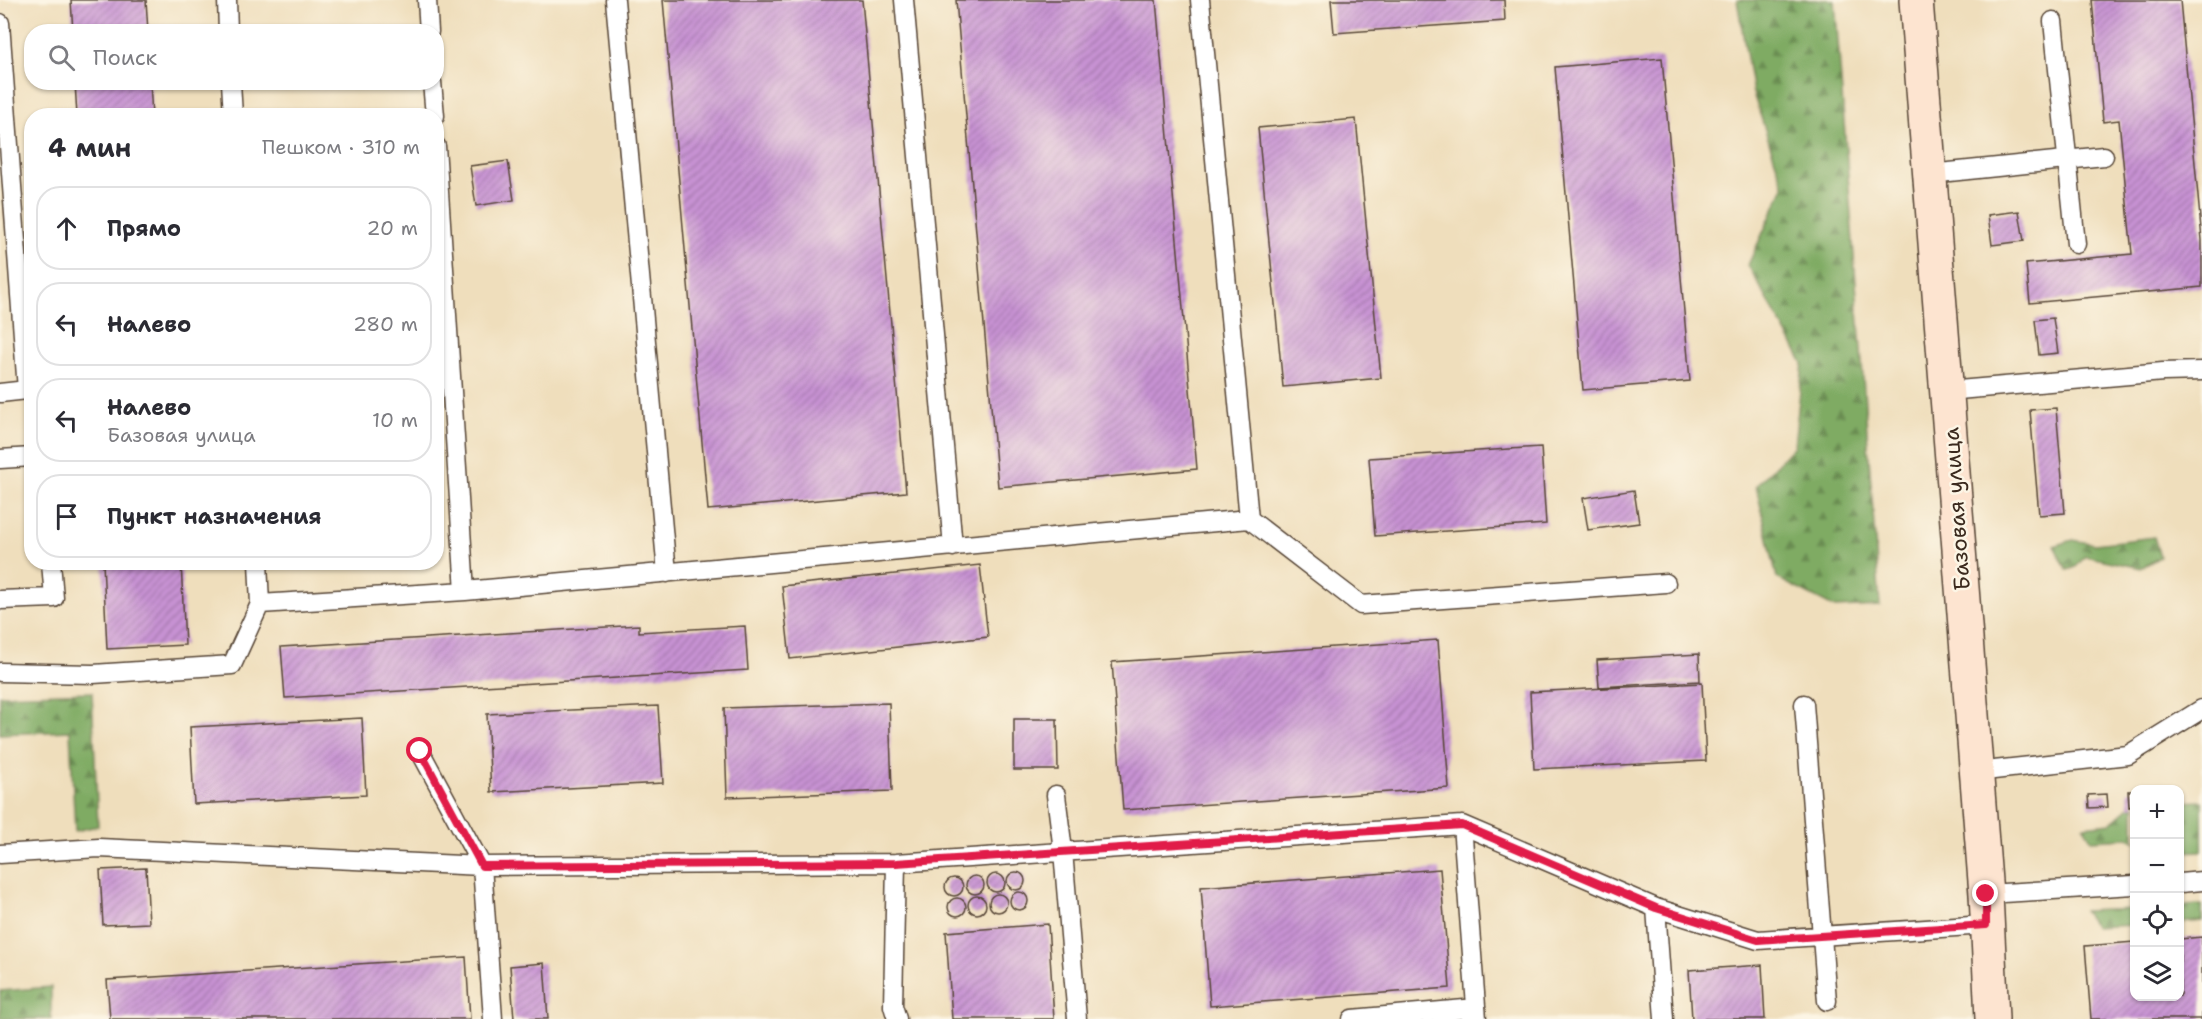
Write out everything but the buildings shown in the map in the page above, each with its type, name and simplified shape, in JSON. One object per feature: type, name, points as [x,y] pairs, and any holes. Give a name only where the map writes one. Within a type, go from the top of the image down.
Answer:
[{"type":"street","name":"Базовая улица","points":[[1916,0],[1976,772],[1992,1019]]},
{"type":"lane","points":[[227,0],[228,24]]},
{"type":"lane","points":[[427,0],[428,24]]},
{"type":"lane","points":[[615,0],[667,573]]},
{"type":"lane","points":[[904,0],[952,547]]},
{"type":"lane","points":[[1200,0],[1249,519]]},
{"type":"lane","points":[[2053,21],[2076,244]]},
{"type":"lane","points":[[0,23],[2,86],[24,354]]},
{"type":"lane","points":[[231,90],[233,108]]},
{"type":"lane","points":[[433,90],[434,108]]},
{"type":"lane","points":[[1930,174],[2104,156]]},
{"type":"lane","points":[[444,269],[465,591]]},
{"type":"lane","points":[[1947,392],[2163,372],[2202,371]]},
{"type":"lane","points":[[0,393],[24,390]]},
{"type":"lane","points":[[0,459],[24,458]]},
{"type":"lane","points":[[260,604],[465,591],[1249,519],[1361,605],[1666,583]]},
{"type":"lane","points":[[0,600],[54,598],[52,570]]},
{"type":"lane","points":[[0,672],[93,674],[232,665],[260,604],[258,570]]},
{"type":"lane","points":[[1804,704],[1820,934],[1827,1001]]},
{"type":"lane","points":[[1976,772],[2128,755],[2202,709]]},
{"type":"lane","points":[[420,751],[482,866],[493,1019]]},
{"type":"lane","points":[[1056,795],[1077,1019]]},
{"type":"lane","points":[[0,854],[99,848],[482,866],[896,863],[1462,825],[1656,908],[1758,940],[1820,934],[1986,910],[2130,886]]},
{"type":"lane","points":[[1352,1019],[1476,1013],[1462,825]]},
{"type":"lane","points":[[896,863],[893,1006],[897,1019]]},
{"type":"lane","points":[[2184,883],[2202,881]]},
{"type":"lane","points":[[1656,908],[1664,1019]]},
{"type":"green space","points":[[1737,0],[1835,0],[1880,606],[1835,608],[1777,578],[1756,486],[1794,446],[1803,363],[1748,265],[1784,187],[1753,93]]},
{"type":"green space","points":[[2154,537],[2160,557],[2141,568],[2085,556],[2076,567],[2067,570],[2054,546],[2073,540],[2095,544]]},
{"type":"green space","points":[[92,692],[98,826],[75,831],[70,731],[0,734],[0,695]]},
{"type":"green space","points":[[2202,801],[2202,851],[2184,852],[2184,802]]},
{"type":"green space","points":[[2129,807],[2130,839],[2091,840],[2084,826],[2111,823]]},
{"type":"green space","points":[[2202,905],[2202,921],[2184,923],[2184,906]]},
{"type":"green space","points":[[2130,909],[2130,925],[2095,927],[2083,911]]},
{"type":"green space","points":[[51,987],[51,1019],[0,1019],[0,991]]},
{"type":"route","points":[[420,751],[482,866],[896,863],[1462,825],[1656,908],[1758,940],[1820,934],[1986,925],[1986,894]]}]
